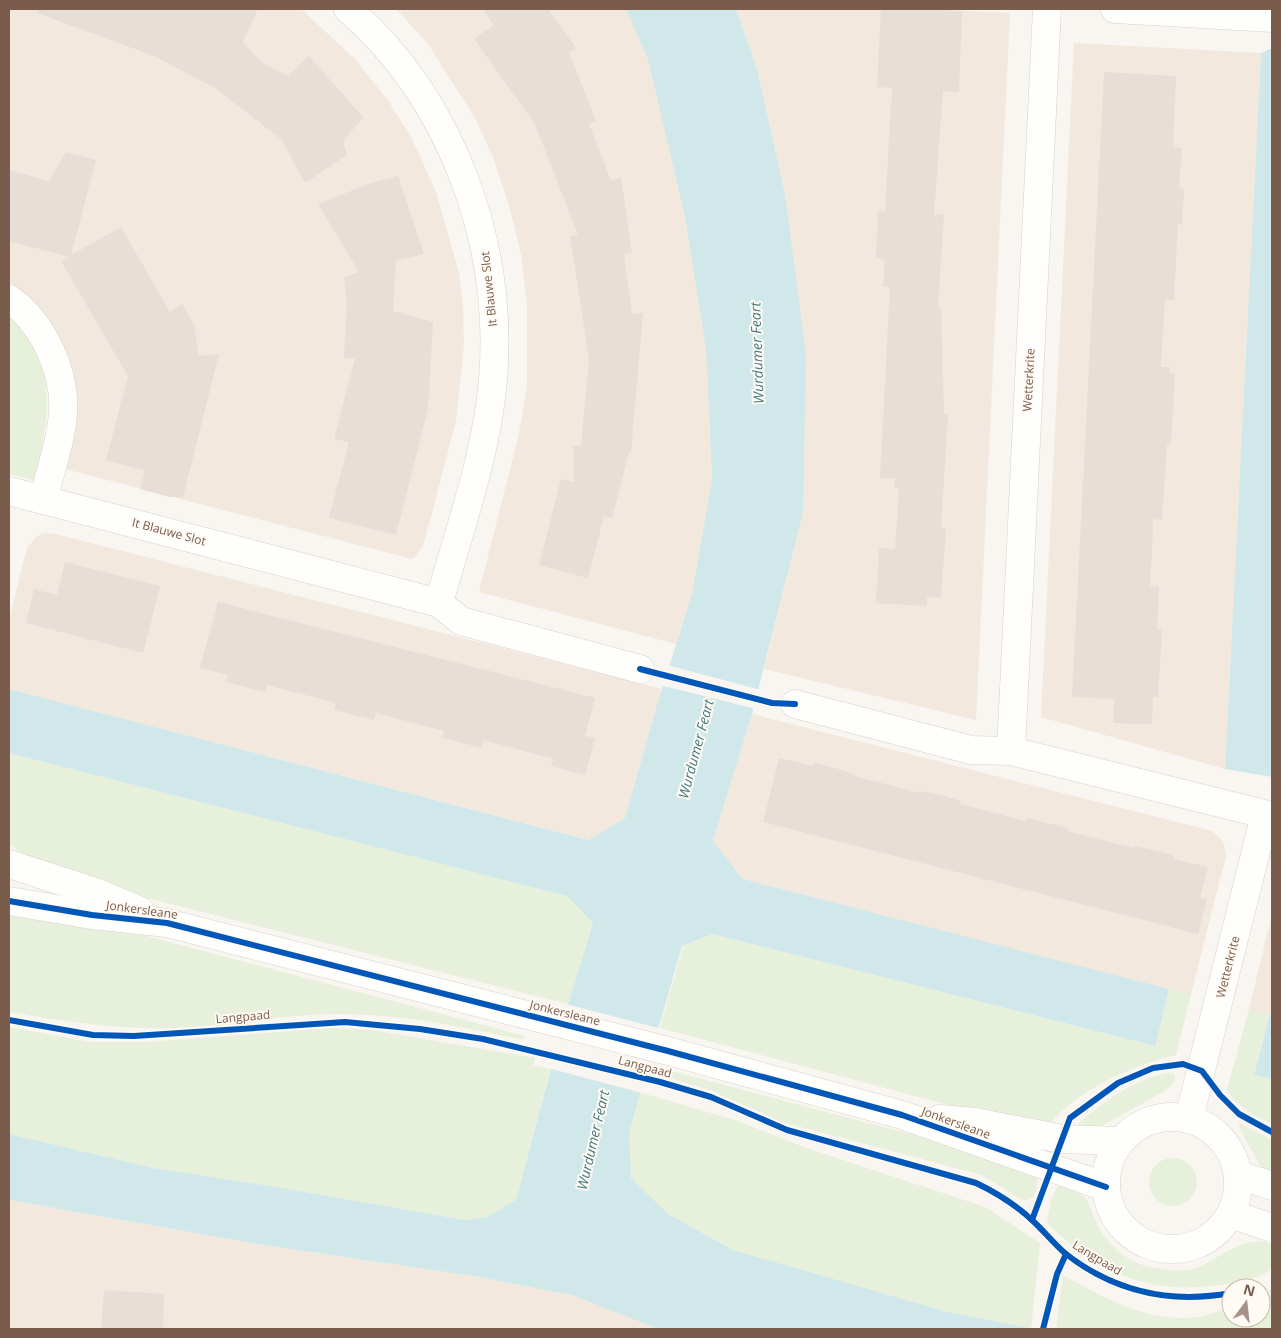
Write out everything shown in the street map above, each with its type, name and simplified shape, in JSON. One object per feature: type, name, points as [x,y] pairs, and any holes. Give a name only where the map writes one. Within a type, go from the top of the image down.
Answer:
[{"type":"street","name":"It Blauwe Slot","points":[[348,9],[387,48],[434,116],[453,151],[466,183],[479,223],[488,260],[494,333],[493,378],[488,414],[476,470],[439,602]]},
{"type":"street","name":"Wetterkrite","points":[[1011,751],[1047,9]]},
{"type":"street","points":[[1115,9],[1272,18]]},
{"type":"street","points":[[9,299],[34,324],[47,345],[56,366],[61,389],[63,412],[60,434],[43,500]]},
{"type":"street","name":"It Blauwe Slot","points":[[10,494],[43,500],[439,602],[461,621],[640,669]]},
{"type":"street","name":"Wetterkrite","points":[[796,704],[971,750],[1011,751],[1269,816],[1189,1118]]},
{"type":"street","name":"Jonkersleane","points":[[9,864],[96,892],[167,923]]},
{"type":"street","name":"Jonkersleane","points":[[9,901],[167,923],[668,1051],[902,1115],[1106,1187]]},
{"type":"street","name":"Jonkersleane","points":[[902,1115],[975,1122],[1062,1139],[1120,1141]]},
{"type":"street","points":[[1170,1116],[1189,1118],[1207,1126],[1222,1139],[1233,1156],[1239,1175],[1238,1195],[1231,1214],[1218,1231],[1200,1243],[1180,1249],[1158,1248],[1138,1240],[1122,1226],[1110,1208],[1106,1187],[1107,1170],[1112,1155],[1120,1141],[1134,1128],[1151,1120],[1170,1116]]},
{"type":"street","points":[[1239,1175],[1272,1186]]},
{"type":"street","points":[[1231,1214],[1272,1228]]},
{"type":"shaded area","points":[[9,9],[301,9],[355,59],[387,99],[411,137],[436,192],[459,273],[463,306],[464,345],[456,421],[424,543],[412,559],[65,469],[75,428],[77,401],[29,298],[9,282]]},
{"type":"shaded area","points":[[396,9],[626,9],[648,60],[685,217],[706,350],[712,479],[692,594],[676,644],[479,592],[518,438],[527,386],[527,304],[521,254],[510,209],[493,157],[475,118],[428,44]]},
{"type":"shaded area","points":[[736,9],[934,9],[1010,13],[976,720],[764,669],[803,513],[785,194],[757,69]]},
{"type":"shaded area","points":[[1074,43],[1261,53],[1225,769],[1041,717]]},
{"type":"shaded area","points":[[45,533],[56,534],[662,689],[625,818],[590,840],[9,689],[9,620],[27,548],[37,536]]},
{"type":"shaded area","points":[[752,714],[1212,831],[1223,841],[1226,856],[1191,995],[743,879],[713,841]]},
{"type":"shaded area","points":[[1272,914],[1272,1015],[1249,1009]]},
{"type":"shaded area","points":[[9,1200],[257,1244],[473,1276],[572,1295],[658,1329],[9,1329]]},
{"type":"green space","points":[[9,317],[26,336],[37,355],[44,374],[47,394],[46,414],[44,435],[34,480],[9,474]]},
{"type":"green space","points":[[9,753],[567,896],[593,923],[568,1004],[119,891],[22,855],[9,843]]},
{"type":"green space","points":[[9,914],[66,920],[143,935],[525,1036],[522,1040],[434,1022],[367,1015],[302,1015],[175,1028],[133,1028],[50,1019],[9,1012]]},
{"type":"green space","points":[[713,934],[1154,1046],[1169,989],[1191,995],[1176,1055],[1125,1072],[1091,1089],[1062,1111],[1050,1124],[979,1113],[660,1028],[683,946]]},
{"type":"green space","points":[[1249,1009],[1270,1014],[1254,1074],[1272,1079],[1272,1124],[1241,1106],[1227,1090]]},
{"type":"green space","points":[[9,1027],[91,1042],[147,1042],[332,1028],[373,1030],[535,1058],[533,1065],[550,1069],[516,1201],[487,1217],[465,1220],[271,1186],[153,1168],[9,1134]]},
{"type":"green space","points":[[668,1070],[974,1151],[1039,1171],[1035,1196],[1024,1201],[982,1175],[782,1122],[712,1091],[667,1077]]},
{"type":"green space","points":[[1169,1073],[1175,1075],[1175,1080],[1165,1091],[1103,1125],[1078,1128],[1080,1122],[1122,1091],[1144,1080]]},
{"type":"green space","points":[[639,1092],[738,1121],[804,1147],[985,1207],[1040,1243],[1031,1329],[948,1312],[733,1250],[667,1214],[631,1178],[629,1132]]},
{"type":"green space","points":[[1239,1123],[1272,1140],[1272,1174],[1262,1169],[1241,1131]]},
{"type":"green space","points":[[1168,1158],[1178,1158],[1190,1165],[1197,1177],[1197,1187],[1190,1199],[1178,1206],[1168,1206],[1160,1202],[1153,1195],[1149,1187],[1149,1177],[1153,1169],[1160,1162]]},
{"type":"green space","points":[[1059,1184],[1083,1196],[1105,1238],[1118,1251],[1141,1265],[1168,1270],[1194,1269],[1243,1244],[1262,1242],[1272,1244],[1272,1269],[1254,1278],[1221,1278],[1221,1285],[1194,1287],[1170,1287],[1126,1277],[1086,1256],[1047,1223],[1051,1199]]},
{"type":"green space","points":[[1063,1275],[1103,1296],[1144,1313],[1165,1317],[1187,1318],[1221,1310],[1221,1328],[1271,1328],[1272,1289],[1272,1329],[1056,1329]]},
{"type":"water","name":"Wurdumer Feart","points":[[626,9],[736,9],[757,69],[785,194],[806,355],[803,513],[752,714],[713,841],[743,879],[1169,989],[1155,1046],[713,934],[682,946],[629,1132],[631,1178],[668,1214],[733,1250],[948,1312],[1034,1329],[658,1329],[572,1295],[473,1276],[257,1244],[9,1200],[9,1134],[153,1168],[271,1186],[465,1220],[487,1217],[516,1200],[568,1004],[593,923],[567,896],[9,753],[9,689],[589,840],[625,818],[657,705],[692,594],[712,479],[706,350],[685,217],[648,60]]},
{"type":"water","points":[[1272,48],[1272,777],[1225,769],[1261,53]]},
{"type":"water","points":[[1270,1014],[1272,1015],[1272,1079],[1254,1075]]},
{"type":"pier","points":[[667,665],[761,690],[756,709],[660,685]]},
{"type":"pier","points":[[566,1004],[662,1029],[642,1093],[548,1068]]},
{"type":"building","points":[[38,9],[258,9],[243,42],[261,62],[288,76],[309,56],[363,117],[343,142],[347,155],[305,183],[282,140],[215,88],[154,56],[37,13]]},
{"type":"building","points":[[483,9],[548,9],[576,48],[569,53],[596,121],[589,124],[611,181],[621,177],[632,253],[624,254],[632,314],[643,313],[631,452],[629,452],[612,519],[604,516],[588,578],[539,565],[561,479],[574,482],[573,446],[581,446],[589,359],[570,236],[578,235],[535,124],[474,39],[494,25]]},
{"type":"building","points":[[881,9],[962,11],[959,92],[943,91],[934,215],[944,214],[938,308],[941,308],[944,413],[948,414],[941,527],[946,528],[941,598],[927,597],[927,606],[876,603],[879,548],[895,549],[899,488],[894,487],[895,478],[880,478],[890,287],[883,287],[885,260],[876,257],[878,210],[885,212],[892,88],[877,87]]},
{"type":"building","points":[[1104,72],[1176,76],[1173,147],[1182,148],[1179,188],[1184,189],[1182,225],[1178,224],[1174,300],[1165,300],[1161,367],[1170,367],[1170,373],[1175,373],[1171,444],[1167,444],[1162,520],[1153,519],[1150,586],[1159,587],[1157,629],[1162,630],[1158,697],[1153,697],[1152,724],[1113,723],[1114,699],[1072,697]]},
{"type":"building","points":[[66,152],[96,160],[71,255],[121,227],[170,312],[182,304],[194,325],[199,356],[219,354],[183,497],[169,497],[140,489],[145,471],[106,460],[128,376],[61,261],[69,257],[9,241],[9,170],[49,181]]},
{"type":"building","points":[[398,176],[424,254],[396,261],[393,311],[433,322],[428,409],[396,535],[329,518],[349,442],[334,439],[355,358],[344,358],[347,301],[344,277],[359,272],[318,204],[371,183]]},
{"type":"building","points":[[65,562],[160,586],[143,653],[26,623],[34,589],[57,595]]},
{"type":"building","points":[[218,602],[595,698],[585,736],[595,738],[585,775],[551,766],[553,759],[484,740],[482,748],[443,738],[444,731],[376,713],[374,720],[334,710],[336,703],[267,685],[265,692],[226,682],[228,675],[200,668]]},
{"type":"building","points":[[779,758],[813,766],[814,763],[835,768],[855,774],[854,776],[920,793],[921,791],[941,795],[961,801],[960,804],[1026,821],[1027,818],[1068,828],[1067,831],[1133,848],[1134,846],[1154,850],[1174,856],[1173,859],[1208,867],[1200,898],[1207,899],[1198,934],[763,822]]},
{"type":"building","points":[[104,1290],[164,1294],[163,1329],[101,1329]]},
{"type":"cycle path","points":[[640,669],[772,703],[795,704]]},
{"type":"cycle path","points":[[9,901],[92,915],[167,923],[668,1051],[902,1115],[1106,1187]]},
{"type":"cycle path","name":"Langpaad","points":[[9,1020],[93,1035],[134,1036],[345,1022],[420,1029],[483,1039],[660,1082],[711,1097],[787,1130],[976,1183],[999,1195],[1020,1210],[1066,1254],[1104,1278],[1144,1292],[1165,1296],[1186,1297],[1221,1294]]},
{"type":"cycle path","points":[[1032,1220],[1070,1118],[1118,1083],[1153,1068],[1183,1064],[1202,1071],[1220,1095],[1239,1114],[1272,1132]]},
{"type":"cycle path","name":"Langpaad","points":[[1043,1329],[1057,1274],[1066,1254]]}]
